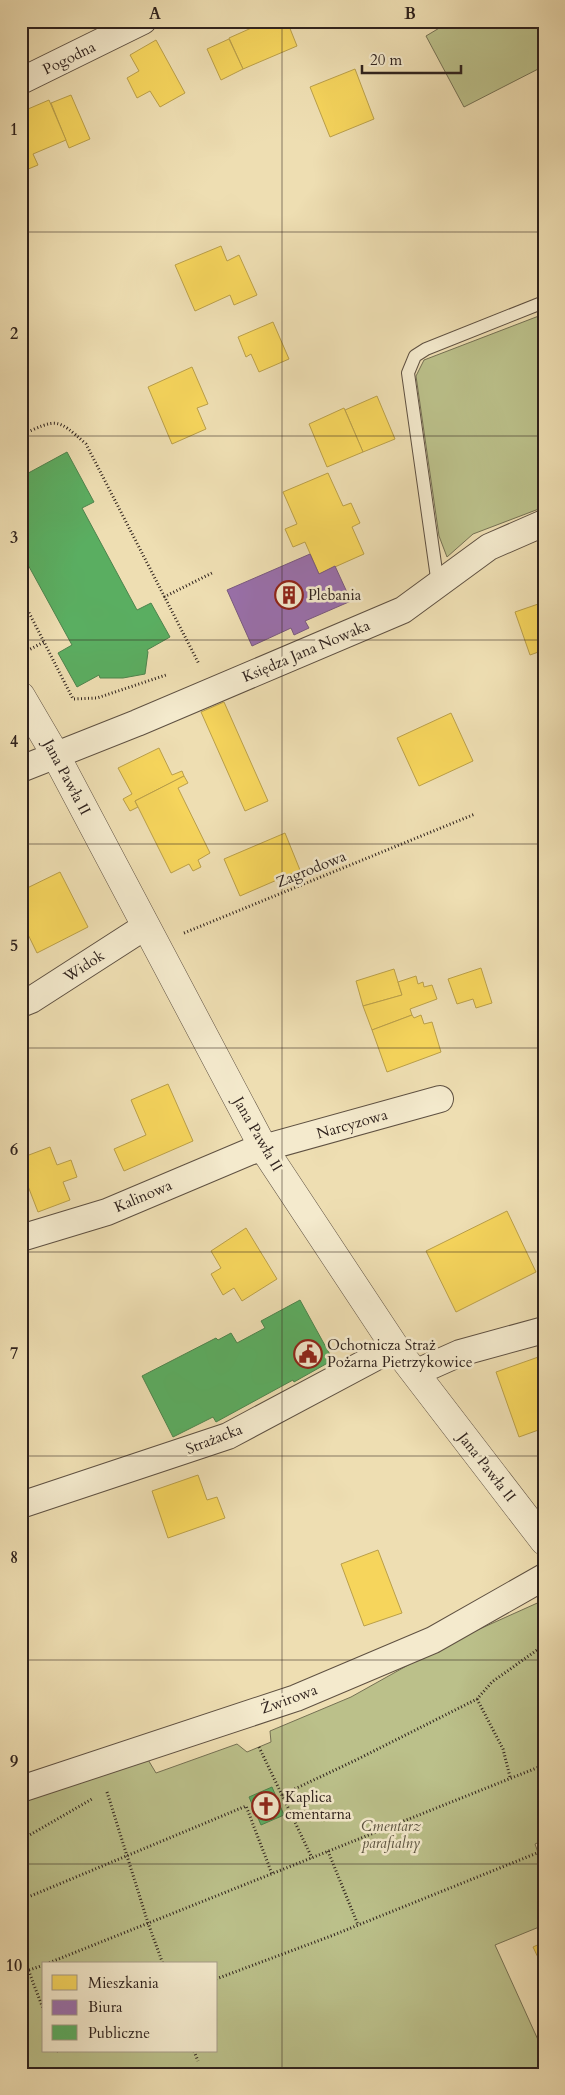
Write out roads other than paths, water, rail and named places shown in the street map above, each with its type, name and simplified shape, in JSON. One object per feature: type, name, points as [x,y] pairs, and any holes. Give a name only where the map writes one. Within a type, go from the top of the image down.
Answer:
[{"type":"street","name":"Pogodna","points":[[21,82],[143,21]]},
{"type":"street","name":"Księdza Jana Nowaka","points":[[21,769],[137,723],[403,610],[489,548],[544,523]]},
{"type":"street","name":"Jana Pawła II","points":[[21,696],[55,754],[264,1149],[415,1374],[544,1540]]},
{"type":"street","name":"Widok","points":[[21,1004],[151,936]]},
{"type":"street","name":"Narcyzowa","points":[[264,1149],[440,1099]]},
{"type":"street","name":"Kalinowa","points":[[21,1238],[107,1212],[249,1152],[264,1149]]},
{"type":"street","points":[[415,1374],[460,1353],[544,1330]]},
{"type":"street","name":"Strażacka","points":[[21,1504],[228,1436],[396,1347]]},
{"type":"street","name":"Żwirowa","points":[[21,1789],[132,1754],[296,1698],[434,1640],[544,1577]]},
{"type":"lane","points":[[438,585],[408,373],[415,356],[426,349],[544,302]]},
{"type":"place","name":"Plebania","points":[[289,595]]},
{"type":"place","name":"Ochotnicza Straż Pożarna Pietrzykowice","points":[[308,1354]]},
{"type":"place","name":"Kaplica cmentarna","points":[[266,1806]]},
{"type":"park label","name":"Cmentarz parafialny","points":[[391,1834]]}]
